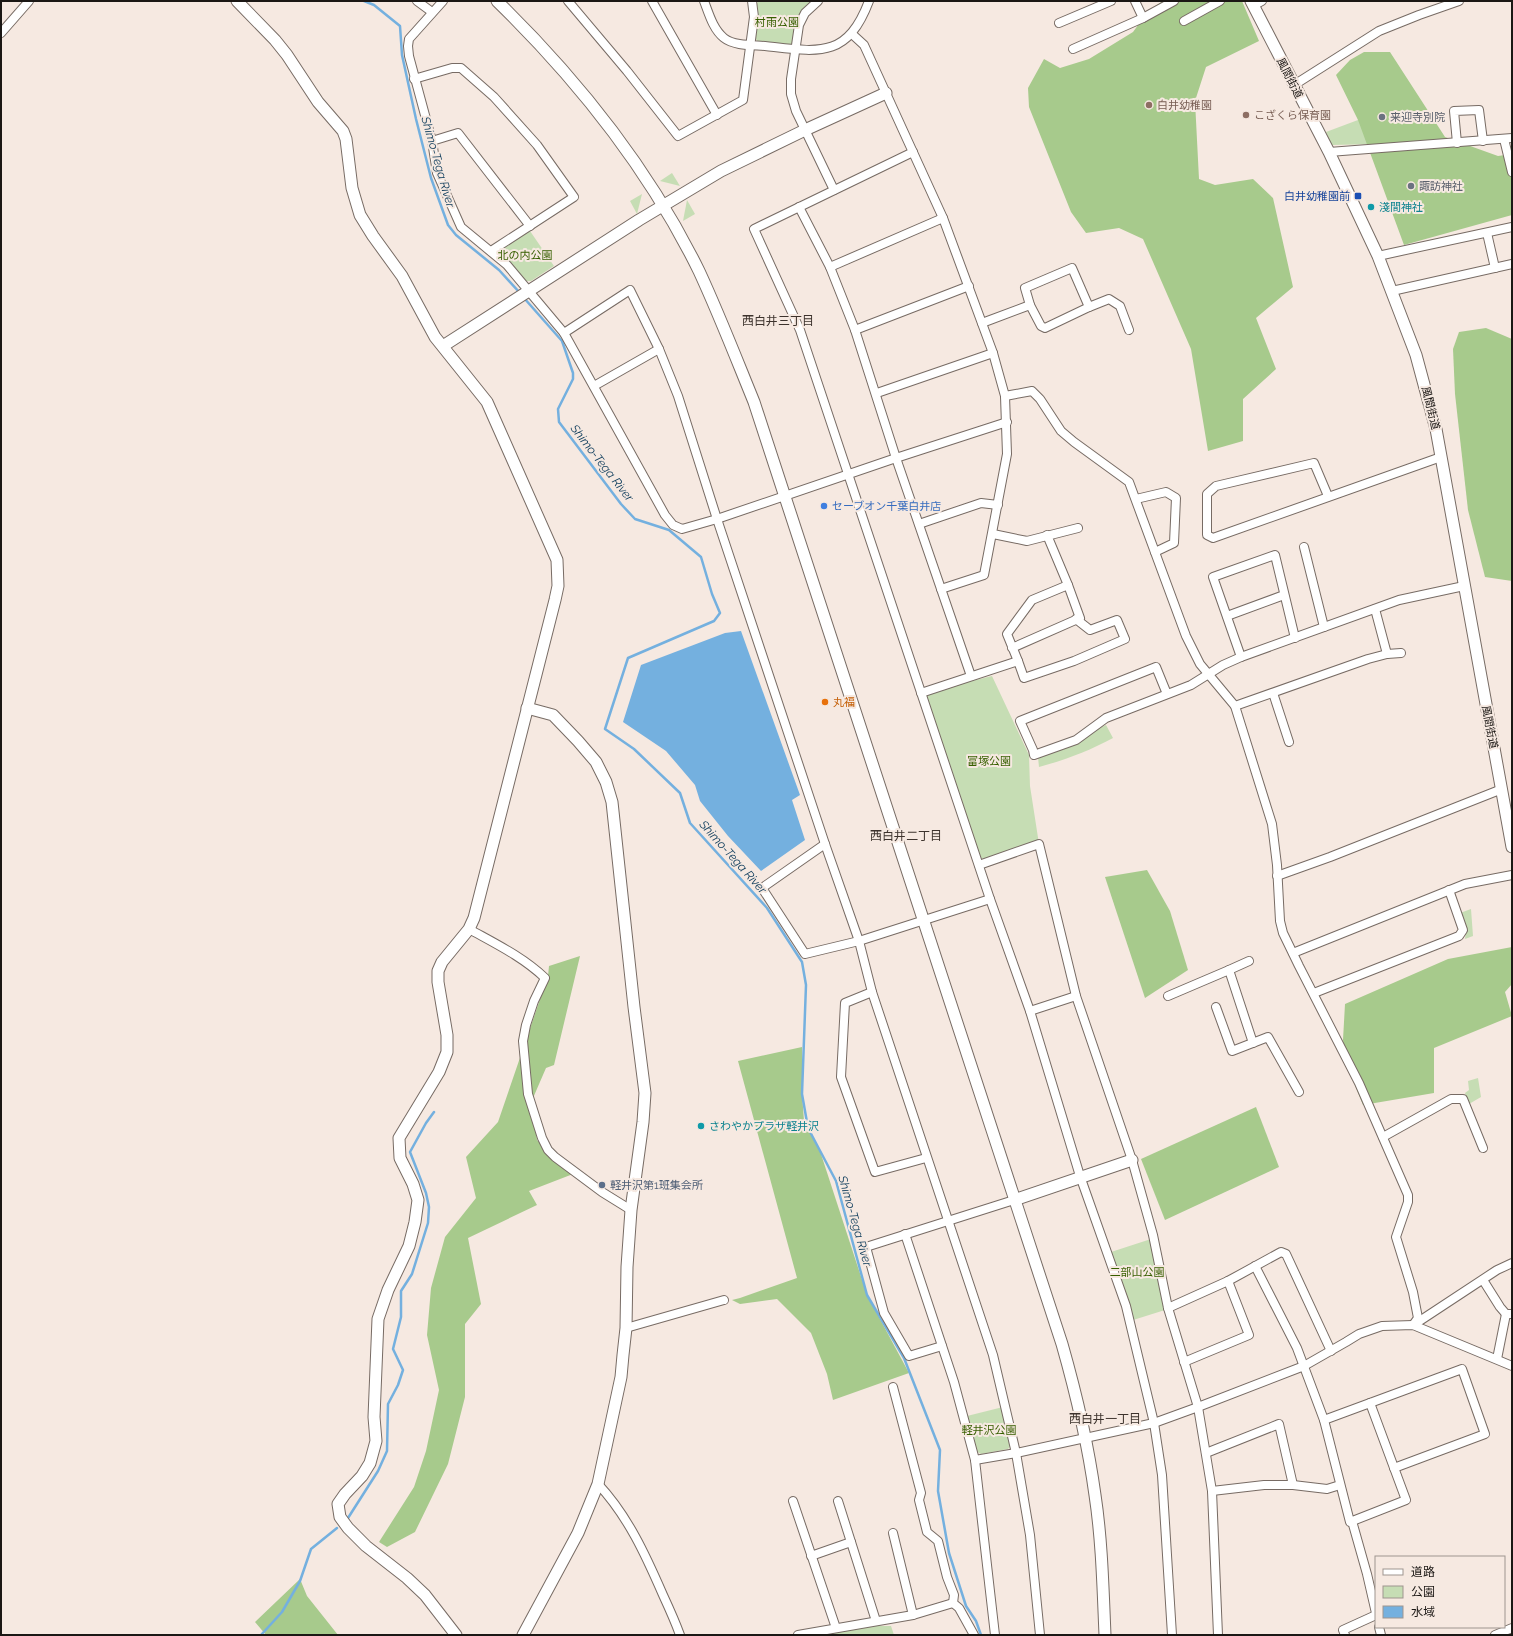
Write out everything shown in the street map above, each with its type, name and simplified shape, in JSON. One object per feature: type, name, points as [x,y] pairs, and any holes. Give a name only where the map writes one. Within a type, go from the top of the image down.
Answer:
[{"type":"street","points":[[1,33],[29,1]]},
{"type":"street","points":[[237,1],[275,40],[287,55],[318,102],[343,131],[346,139],[352,188],[360,215],[372,236],[402,276],[428,326],[487,402],[557,560],[558,586],[555,600],[474,918],[469,929],[442,962],[438,971],[438,982],[447,1035],[447,1052],[439,1072],[399,1138],[400,1158],[418,1200],[415,1222],[409,1246],[388,1290],[378,1319],[374,1417],[376,1441],[370,1463],[362,1476],[344,1494],[338,1504],[340,1517],[348,1528],[366,1546],[407,1578],[420,1591],[456,1635]]},
{"type":"street","points":[[418,1],[432,12]]},
{"type":"street","points":[[443,1],[409,39],[408,51],[414,79],[432,141],[437,173],[461,227],[507,265],[525,294],[564,333],[665,515],[673,525],[682,529],[717,519],[1007,422]]},
{"type":"street","points":[[497,1],[525,28],[576,84],[608,126],[663,206],[698,270],[718,311],[754,402],[1062,1344],[1075,1390],[1095,1495],[1103,1578],[1105,1635]]},
{"type":"street","points":[[568,1],[627,71],[678,136],[744,100],[754,17],[752,1]]},
{"type":"street","points":[[652,1],[717,115]]},
{"type":"street","points":[[704,1],[718,33],[726,39],[750,45],[796,50],[818,50],[829,48],[852,34],[863,17],[869,1]]},
{"type":"street","points":[[818,1],[805,13],[799,25],[791,94],[796,111],[834,190]]},
{"type":"street","points":[[1059,23],[1111,1]]},
{"type":"street","points":[[1135,1],[1143,18]]},
{"type":"street","points":[[1073,49],[1143,18],[1174,1]]},
{"type":"street","points":[[1184,21],[1220,1]]},
{"type":"street","points":[[1294,85],[1379,31],[1459,1]]},
{"type":"street","name":"風間街道","points":[[1256,3],[1294,85],[1329,152],[1378,256],[1416,355],[1424,381],[1436,429],[1512,847]]},
{"type":"street","points":[[852,34],[864,45],[943,218],[993,353],[1005,396],[1007,454],[984,575],[941,590]]},
{"type":"street","points":[[414,79],[452,68],[461,68],[494,97],[536,144],[574,196],[491,251]]},
{"type":"street","points":[[443,346],[663,206],[721,171],[886,93]]},
{"type":"street","points":[[1457,143],[1454,111],[1479,110],[1483,140]]},
{"type":"street","points":[[432,141],[458,133],[530,226]]},
{"type":"street","points":[[1329,152],[1508,139],[1512,172]]},
{"type":"street","points":[[913,152],[754,229],[800,330],[990,898],[1030,1012],[1080,1176],[1126,1306],[1154,1423],[1162,1475],[1172,1635]]},
{"type":"street","points":[[800,207],[830,267],[855,330],[896,458],[970,676]]},
{"type":"street","points":[[830,267],[943,218]]},
{"type":"street","points":[[1378,256],[1512,227]]},
{"type":"street","points":[[1487,232],[1495,268]]},
{"type":"street","points":[[1392,291],[1512,264]]},
{"type":"street","points":[[1089,307],[1072,268],[1025,288],[1030,305],[1041,326],[1045,328],[1109,299],[1120,306],[1129,330]]},
{"type":"street","points":[[855,330],[969,286]]},
{"type":"street","points":[[564,333],[630,290],[659,349],[678,396],[717,519],[859,942],[872,992],[926,1158],[993,1355],[1016,1453],[1030,1535],[1040,1635]]},
{"type":"street","points":[[982,323],[1030,305]]},
{"type":"street","points":[[594,386],[659,349]]},
{"type":"street","points":[[876,393],[993,353]]},
{"type":"street","points":[[1005,396],[1032,391],[1040,399],[1061,430],[1074,442],[1129,482],[1186,636],[1200,664],[1235,706],[1269,810],[1272,824],[1280,921],[1293,953],[1359,1083],[1408,1195],[1408,1202],[1396,1237],[1413,1292],[1418,1318],[1413,1325]]},
{"type":"street","points":[[1328,496],[1314,463],[1216,486],[1208,494],[1207,535],[1213,538],[1441,456]]},
{"type":"street","points":[[1136,499],[1166,492],[1176,498],[1174,543],[1155,552]]},
{"type":"street","points":[[919,524],[981,503],[998,505]]},
{"type":"street","points":[[993,534],[1027,541],[1078,528]]},
{"type":"street","points":[[1012,648],[1080,618],[1047,535]]},
{"type":"street","points":[[1304,547],[1324,627]]},
{"type":"street","points":[[1241,657],[1213,577],[1275,555],[1295,638]]},
{"type":"street","points":[[1068,586],[1032,600],[1007,634],[1024,678],[1074,661],[1125,639],[1117,620],[1090,630],[1076,619]]},
{"type":"street","points":[[1167,694],[1156,667],[1020,721],[1034,755],[1076,740],[1106,718],[1191,685],[1223,665],[1241,657],[1399,600],[1464,586]]},
{"type":"street","points":[[1227,616],[1284,595]]},
{"type":"street","points":[[1375,609],[1387,654]]},
{"type":"street","points":[[1235,706],[1341,668],[1387,654],[1401,653]]},
{"type":"street","points":[[921,693],[1018,661]]},
{"type":"street","points":[[1273,693],[1289,742]]},
{"type":"street","points":[[523,1635],[578,1533],[598,1484],[621,1377],[626,1328],[627,1267],[631,1210],[643,1122],[645,1093],[634,1007],[612,802],[606,782],[596,762],[553,715],[527,708]]},
{"type":"street","points":[[1277,876],[1330,857],[1502,789]]},
{"type":"street","points":[[825,844],[762,888],[805,954],[859,942],[990,898]]},
{"type":"street","points":[[979,865],[1039,844],[1076,996],[1132,1160],[1153,1235],[1168,1308],[1198,1407],[1212,1491],[1218,1635]]},
{"type":"street","points":[[1293,953],[1465,884],[1512,875]]},
{"type":"street","points":[[1314,993],[1459,936],[1463,930],[1449,890]]},
{"type":"street","points":[[469,929],[520,956],[545,978],[534,1001],[526,1025],[523,1041],[528,1094],[542,1138],[548,1150],[602,1192],[631,1210]]},
{"type":"street","points":[[1168,996],[1249,961]]},
{"type":"street","points":[[1229,970],[1253,1043]]},
{"type":"street","points":[[872,992],[845,1003],[841,1077],[875,1172],[926,1158]]},
{"type":"street","points":[[1030,1012],[1076,996]]},
{"type":"street","points":[[1216,1006],[1232,1051],[1268,1037],[1299,1092]]},
{"type":"street","points":[[1383,1137],[1451,1099],[1463,1099],[1483,1148]]},
{"type":"street","points":[[942,1346],[909,1356],[884,1313],[866,1247],[1014,1200],[1080,1176],[1132,1160]]},
{"type":"street","points":[[905,1234],[954,1382],[975,1460],[995,1635]]},
{"type":"street","points":[[1168,1308],[1228,1281],[1281,1252],[1286,1254],[1331,1350]]},
{"type":"street","points":[[1413,1325],[1497,1270],[1512,1263]]},
{"type":"street","points":[[1255,1266],[1297,1348],[1324,1420],[1350,1522],[1352,1521],[1369,1581],[1375,1609]]},
{"type":"street","points":[[1483,1280],[1500,1307],[1509,1314],[1497,1359]]},
{"type":"street","points":[[1184,1362],[1249,1335],[1228,1281]]},
{"type":"street","points":[[626,1328],[724,1300]]},
{"type":"street","points":[[975,1460],[1016,1453],[1154,1423],[1304,1366],[1364,1331],[1392,1325],[1413,1325],[1512,1366]]},
{"type":"street","points":[[1324,1420],[1462,1369],[1485,1434],[1394,1468]]},
{"type":"street","points":[[893,1387],[920,1487],[921,1493],[919,1500],[927,1532],[938,1541],[947,1577],[954,1595],[953,1603]]},
{"type":"street","points":[[1352,1521],[1406,1500],[1370,1403]]},
{"type":"street","points":[[1206,1453],[1279,1424],[1293,1485]]},
{"type":"street","points":[[598,1484],[606,1492],[630,1526],[647,1556],[680,1635]]},
{"type":"street","points":[[1212,1491],[1264,1485],[1293,1485],[1327,1489],[1340,1485]]},
{"type":"street","points":[[792,1501],[836,1628]]},
{"type":"street","points":[[838,1501],[876,1621]]},
{"type":"street","points":[[893,1533],[913,1615]]},
{"type":"street","points":[[811,1556],[851,1542]]},
{"type":"street","points":[[798,1635],[913,1615],[953,1603]]},
{"type":"street","points":[[953,1603],[959,1608],[974,1635]]},
{"type":"street","points":[[1345,1635],[1343,1630],[1375,1614]]},
{"type":"street","points":[[1495,1635],[1512,1628]]},
{"type":"green space","name":"村雨公園","points":[[758,1],[816,1],[794,41],[789,46],[760,44],[755,38],[756,6]]},
{"type":"green space","points":[[1163,1],[1242,1],[1259,41],[1206,67],[1195,101],[1199,179],[1215,185],[1253,179],[1273,198],[1293,287],[1256,318],[1276,369],[1243,399],[1243,441],[1208,451],[1191,349],[1143,239],[1119,228],[1086,233],[1071,212],[1029,107],[1028,88],[1044,59],[1060,68],[1089,59],[1133,32],[1149,10]]},
{"type":"green space","points":[[1364,52],[1390,52],[1445,137],[1498,156],[1512,154],[1512,215],[1404,245],[1358,120],[1336,75],[1350,60]]},
{"type":"green space","points":[[1374,114],[1379,144],[1332,145],[1326,132]]},
{"type":"green space","points":[[672,173],[680,186],[660,181]]},
{"type":"green space","points":[[642,194],[637,214],[630,201]]},
{"type":"green space","points":[[687,200],[695,214],[683,221]]},
{"type":"green space","name":"北の内公園","points":[[530,231],[554,266],[531,281],[524,281],[500,255],[501,249]]},
{"type":"green space","points":[[1486,328],[1512,339],[1512,581],[1485,577],[1468,510],[1455,394],[1453,349],[1459,332]]},
{"type":"green space","name":"富塚公園","points":[[992,676],[1029,755],[1030,786],[1039,844],[981,859],[923,693]]},
{"type":"green space","points":[[1106,725],[1113,738],[1077,755],[1039,767],[1038,757]]},
{"type":"green space","points":[[1147,870],[1170,911],[1188,970],[1145,998],[1105,877]]},
{"type":"green space","points":[[1471,909],[1473,936],[1465,939],[1466,931],[1460,913]]},
{"type":"green space","points":[[1512,947],[1512,984],[1505,992],[1512,1016],[1434,1048],[1434,1093],[1363,1105],[1346,1063],[1343,1040],[1345,1004],[1448,959]]},
{"type":"green space","points":[[580,956],[554,1065],[546,1068],[533,1098],[537,1140],[555,1161],[573,1174],[529,1191],[537,1205],[468,1238],[481,1304],[465,1324],[465,1397],[448,1464],[415,1532],[387,1547],[379,1542],[414,1487],[426,1451],[439,1390],[427,1335],[431,1288],[445,1237],[476,1198],[466,1157],[498,1122],[548,976],[549,966]]},
{"type":"green space","points":[[802,1047],[802,1094],[804,1121],[820,1151],[867,1295],[909,1373],[833,1400],[827,1374],[811,1333],[777,1299],[740,1304],[732,1300],[797,1278],[738,1061]]},
{"type":"green space","points":[[1478,1078],[1481,1097],[1469,1104],[1465,1093],[1469,1090],[1468,1081]]},
{"type":"green space","points":[[1256,1107],[1279,1167],[1165,1220],[1141,1159]]},
{"type":"green space","name":"二部山公園","points":[[1151,1239],[1165,1310],[1130,1321],[1108,1253]]},
{"type":"green space","name":"軽井沢公園","points":[[1003,1407],[1012,1444],[1008,1449],[981,1454],[976,1451],[967,1416]]},
{"type":"green space","points":[[300,1579],[307,1596],[338,1635],[266,1635],[255,1622]]},
{"type":"green space","points":[[871,1626],[891,1626],[894,1635],[825,1635]]},
{"type":"water","points":[[741,631],[800,795],[792,800],[805,840],[761,871],[728,836],[700,801],[695,785],[666,751],[623,722],[641,665],[725,633]]},
{"type":"waterway","name":"Shimo-Tega River","points":[[364,1],[374,5],[400,26],[402,55],[416,119],[431,178],[448,225],[456,235],[499,270],[520,293]]},
{"type":"waterway","name":"Shimo-Tega River","points":[[524,298],[562,341],[573,373],[573,379],[558,409],[559,422],[621,504],[635,519],[669,530],[701,557],[712,594],[720,613],[714,621],[628,658],[605,729],[634,749],[680,793],[690,823],[767,908],[802,962],[806,985],[802,1094],[808,1128],[836,1181],[867,1295],[904,1358],[940,1450],[938,1491],[949,1553],[966,1606],[976,1621],[981,1635]]},
{"type":"waterway","points":[[348,1518],[378,1471],[387,1451],[388,1404],[398,1385],[403,1370],[393,1349],[401,1317],[401,1291],[412,1274],[428,1223],[429,1207],[426,1193],[410,1152],[426,1123],[434,1112]]},
{"type":"waterway","points":[[261,1635],[282,1612],[300,1581],[311,1549],[337,1528]]},
{"type":"place","name":"白井幼稚園","points":[[1149,105]]},
{"type":"place","name":"こざくら保育園","points":[[1246,115]]},
{"type":"place","name":"来迎寺別院","points":[[1382,117]]},
{"type":"place","name":"諏訪神社","points":[[1411,186]]},
{"type":"place","name":"白井幼稚園前","points":[[1358,196]]},
{"type":"place","name":"淺間神社","points":[[1371,207]]},
{"type":"place","name":"セーブオン千葉白井店","points":[[824,506]]},
{"type":"place","name":"丸福","points":[[825,702]]},
{"type":"place","name":"さわやかプラザ軽井沢","points":[[701,1126]]},
{"type":"place","name":"軽井沢第1班集会所","points":[[602,1185]]},
{"type":"district","name":"西白井三丁目","points":[[778,321]]},
{"type":"district","name":"西白井二丁目","points":[[906,836]]},
{"type":"district","name":"西白井一丁目","points":[[1105,1419]]}]
